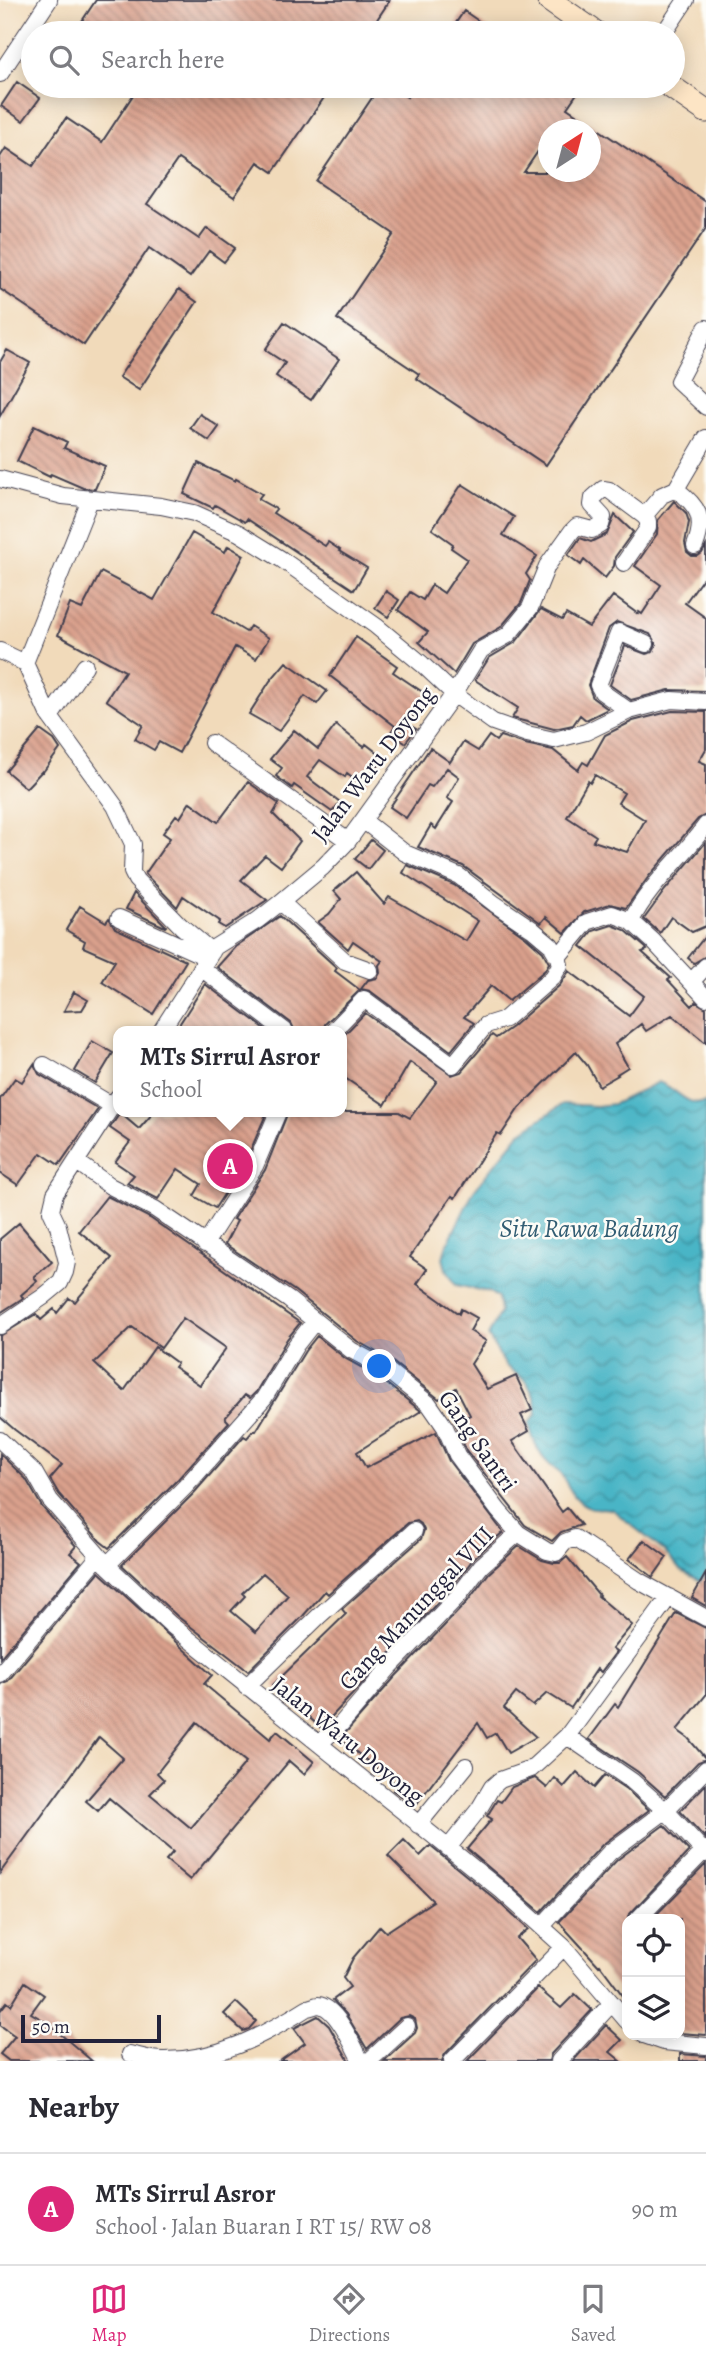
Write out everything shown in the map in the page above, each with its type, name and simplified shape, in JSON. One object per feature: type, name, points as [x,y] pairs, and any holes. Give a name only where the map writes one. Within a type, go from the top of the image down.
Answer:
[{"type":"street","points":[[35,21],[49,0]]},
{"type":"street","points":[[549,0],[579,21]]},
{"type":"street","points":[[567,0],[585,21]]},
{"type":"street","points":[[672,21],[686,0]]},
{"type":"street","points":[[0,74],[21,42]]},
{"type":"street","points":[[685,96],[706,111]]},
{"type":"street","points":[[706,328],[678,381],[706,407]]},
{"type":"street","points":[[624,563],[648,528],[648,521],[644,516],[662,495],[676,489],[706,438]]},
{"type":"street","points":[[0,479],[63,496],[137,502],[194,513],[246,537],[376,626],[454,694],[493,722],[527,734],[554,740],[586,732],[628,710],[671,700],[706,702]]},
{"type":"street","name":"Jalan Waru Doyong","points":[[163,1026],[207,959],[282,902],[323,867],[348,841],[454,694],[481,650],[508,635],[530,608],[547,566],[575,527],[595,529],[603,521],[604,517],[592,505],[593,498],[603,489],[609,490],[644,516]]},
{"type":"street","points":[[676,489],[699,511],[702,521],[700,537],[695,546]]},
{"type":"street","points":[[24,663],[90,500]]},
{"type":"street","points":[[628,710],[602,692],[598,685],[619,632],[646,644]]},
{"type":"street","points":[[0,651],[24,663],[50,717],[115,806],[133,844],[132,872],[136,880],[181,926],[207,959],[280,1026]]},
{"type":"street","points":[[50,717],[85,666]]},
{"type":"street","points":[[212,743],[348,841]]},
{"type":"street","points":[[338,1026],[364,999],[453,1065],[486,1025],[505,1019],[553,977],[560,965],[551,945],[533,929],[459,876],[405,853],[364,821]]},
{"type":"street","points":[[631,921],[659,878],[689,849],[706,825]]},
{"type":"street","points":[[282,902],[345,961],[370,970]]},
{"type":"street","points":[[558,957],[587,922],[612,914],[631,921],[706,998]]},
{"type":"street","points":[[119,918],[207,959]]},
{"type":"street","points":[[691,982],[706,966]]},
{"type":"street","points":[[44,1065],[113,1101]]},
{"type":"street","points":[[0,1326],[60,1283],[67,1262],[58,1226],[51,1211],[55,1194],[113,1105]]},
{"type":"street","points":[[205,1244],[255,1166],[276,1117]]},
{"type":"street","name":"Gang Santri","points":[[77,1162],[110,1186],[155,1209],[280,1293],[351,1350],[383,1367],[429,1404],[457,1455],[480,1488],[518,1533],[547,1551],[556,1553],[565,1542],[575,1538],[668,1597]]},
{"type":"street","points":[[0,1674],[103,1561],[186,1486],[264,1398],[296,1345],[314,1322]]},
{"type":"street","name":"Jalan Waru Doyong","points":[[0,1440],[34,1472],[50,1500],[103,1561],[170,1624],[541,1926],[564,1947],[622,2015]]},
{"type":"street","points":[[246,1687],[318,1616],[414,1531]]},
{"type":"street","name":"Gang Manunggal VIII","points":[[318,1744],[342,1723],[481,1566],[518,1533]]},
{"type":"street","points":[[448,1848],[467,1826],[492,1787],[500,1780],[531,1769],[567,1736],[668,1597],[706,1618]]},
{"type":"street","points":[[567,1736],[632,1782],[705,1852],[643,1914]]},
{"type":"street","points":[[418,1825],[466,1766]]},
{"type":"street","points":[[541,1926],[610,1852],[665,1811],[706,1769]]},
{"type":"street","points":[[452,2061],[564,1947]]},
{"type":"street","points":[[559,2061],[612,2003]]},
{"type":"street","points":[[130,2054],[160,2060],[199,2057],[246,2043],[317,2005],[327,2008],[338,2021],[361,2061]]},
{"type":"street","points":[[369,2061],[407,2026]]},
{"type":"street","points":[[658,2040],[706,2046]]},
{"type":"water","name":"Situ Rawa Badung","points":[[658,1082],[687,1100],[706,1102],[706,1584],[680,1570],[665,1552],[613,1510],[594,1508],[582,1503],[574,1496],[560,1473],[543,1458],[535,1444],[529,1423],[537,1414],[535,1399],[527,1382],[506,1366],[488,1336],[500,1312],[498,1298],[489,1292],[456,1285],[443,1258],[474,1190],[520,1133],[563,1104],[614,1104]]},
{"type":"building","points":[[96,0],[390,0],[376,21],[82,21]]},
{"type":"building","points":[[464,11],[479,21],[457,21]]},
{"type":"building","points":[[17,82],[21,85],[21,98],[40,98],[23,121],[1,106]]},
{"type":"building","points":[[131,98],[324,98],[273,172],[258,162],[234,197],[178,159],[147,204],[199,239],[207,228],[235,248],[224,262],[209,251],[190,277],[149,248],[84,345],[0,289],[0,157],[6,148],[33,166],[66,118],[102,142]]},
{"type":"building","points":[[372,98],[574,98],[567,108],[583,119],[538,119],[538,151],[524,172],[538,172],[538,182],[601,182],[601,131],[706,202],[706,228],[546,465],[416,378],[419,374],[337,319],[394,234],[316,181]]},
{"type":"building","points":[[179,289],[197,302],[139,390],[119,377]]},
{"type":"building","points":[[284,322],[339,359],[311,400],[276,376],[285,363],[265,350]]},
{"type":"building","points":[[7,350],[30,363],[0,416],[0,362]]},
{"type":"building","points":[[200,414],[219,427],[209,441],[190,428]]},
{"type":"building","points":[[34,426],[67,442],[64,448],[105,466],[95,489],[83,488],[51,474],[50,477],[17,461]]},
{"type":"building","points":[[198,463],[235,481],[236,479],[262,494],[258,499],[276,509],[273,513],[325,546],[328,542],[367,568],[354,590],[247,519],[245,522],[215,505],[213,508],[184,494]]},
{"type":"building","points":[[462,484],[514,517],[503,535],[537,556],[526,574],[530,580],[521,603],[501,627],[472,644],[454,674],[419,642],[428,632],[398,610],[410,592],[423,600],[432,585],[444,593],[467,559],[451,548],[453,544],[432,529]]},
{"type":"building","points":[[674,501],[686,513],[689,522],[685,543],[687,552],[698,556],[706,546],[706,574],[685,603],[706,618],[706,691],[669,690],[631,700],[610,685],[625,646],[646,654],[653,652],[656,644],[650,634],[617,622],[609,628],[588,685],[593,698],[608,709],[586,720],[580,715],[573,725],[554,729],[512,718],[518,708],[475,680],[489,658],[516,642],[541,609],[562,620],[566,614],[589,627],[613,596],[638,614],[642,614],[661,585],[635,566],[657,534],[658,520]]},
{"type":"building","points":[[615,515],[633,532],[615,557],[614,566],[605,578],[584,560],[581,565],[568,555],[580,538],[591,542],[607,534]]},
{"type":"building","points":[[192,533],[225,552],[228,546],[244,555],[213,612],[246,632],[250,626],[269,638],[256,659],[235,647],[179,753],[159,742],[154,750],[135,739],[143,725],[106,700],[125,671],[58,635],[70,604],[82,609],[101,572],[154,600]]},
{"type":"building","points":[[386,591],[399,600],[388,617],[375,608]]},
{"type":"building","points":[[356,637],[397,666],[393,672],[427,695],[408,724],[416,729],[405,743],[390,733],[395,726],[330,676]]},
{"type":"building","points":[[286,662],[327,691],[317,704],[305,696],[279,731],[249,714]]},
{"type":"building","points":[[672,711],[706,712],[706,749],[699,761],[706,764],[706,815],[698,819],[649,876],[626,908],[610,904],[584,912],[565,933],[546,917],[541,923],[463,866],[418,847],[431,825],[436,829],[453,802],[447,798],[459,777],[447,768],[432,787],[428,785],[406,818],[390,807],[430,748],[450,762],[463,742],[478,751],[489,736],[496,741],[500,736],[553,750],[578,770],[583,762],[588,765],[605,735],[633,721]],"holes":[[[595,775],[624,793],[618,803],[645,820],[627,852],[593,841],[596,836],[567,817],[588,781],[590,783]]]},
{"type":"building","points":[[336,725],[364,747],[366,744],[384,758],[364,786],[347,773],[345,777],[320,760],[307,777],[340,802],[332,812],[294,785],[292,788],[276,776],[282,768],[270,759],[294,730],[318,749]]},
{"type":"building","points":[[40,730],[54,740],[60,749],[43,772],[26,788],[6,771]]},
{"type":"building","points":[[248,782],[279,804],[273,814],[300,841],[281,867],[265,855],[241,880],[267,900],[225,928],[218,924],[220,921],[183,896],[177,907],[145,874],[170,838],[163,833],[176,815],[180,818],[190,802],[218,822]]},
{"type":"building","points":[[371,840],[383,850],[368,869],[355,859]]},
{"type":"building","points":[[706,842],[706,926],[692,932],[671,917],[660,933],[644,919]]},
{"type":"building","points":[[407,865],[454,885],[526,937],[543,952],[549,963],[545,970],[509,1001],[491,986],[464,1017],[474,1023],[451,1051],[370,991],[361,989],[368,980],[377,978],[382,961],[353,941],[348,949],[318,922],[329,914],[341,899],[334,891],[356,872],[384,904],[389,897],[466,941],[478,921],[403,873]]},
{"type":"building","points":[[134,893],[166,926],[165,927],[126,909]]},
{"type":"building","points":[[80,906],[106,922],[109,918],[115,928],[186,961],[153,1014],[102,982],[115,961],[83,947],[85,941],[66,930]]},
{"type":"building","points":[[280,916],[337,968],[335,971],[360,990],[324,1026],[292,1026],[217,967],[235,947]]},
{"type":"building","points":[[612,925],[625,930],[646,948],[647,950],[642,952],[671,978],[668,980],[692,1006],[696,1002],[706,1008],[706,1043],[672,1015],[646,1031],[641,1024],[615,1044],[628,1067],[599,1086],[576,1052],[519,1108],[501,1135],[497,1133],[455,1198],[452,1196],[410,1257],[427,1269],[417,1284],[459,1314],[461,1309],[477,1318],[470,1331],[486,1341],[471,1364],[487,1389],[516,1376],[532,1410],[521,1415],[529,1431],[512,1441],[562,1512],[567,1508],[581,1525],[561,1532],[552,1541],[525,1525],[466,1450],[455,1423],[470,1415],[456,1388],[439,1399],[389,1359],[357,1341],[295,1291],[225,1244],[237,1221],[233,1219],[265,1170],[286,1117],[347,1117],[347,1112],[399,1112],[410,1118],[437,1081],[410,1062],[385,1105],[347,1079],[347,1032],[365,1013],[452,1075],[461,1072],[492,1035],[496,1038],[512,1027],[560,985],[569,971],[629,1016],[644,996],[581,946],[593,931]]},
{"type":"building","points":[[706,935],[706,956],[694,963],[688,958]]},
{"type":"building","points":[[205,984],[261,1026],[178,1026]]},
{"type":"building","points":[[74,992],[88,1000],[82,1010],[64,1011]]},
{"type":"building","points":[[92,1041],[113,1053],[95,1083],[75,1071]]},
{"type":"building","points":[[34,1064],[39,1074],[98,1109],[59,1165],[41,1153],[18,1185],[0,1173],[0,1099],[15,1078],[22,1082]]},
{"type":"building","points":[[117,1117],[125,1117],[139,1129],[150,1117],[265,1117],[246,1161],[215,1208],[194,1196],[201,1184],[178,1169],[158,1199],[127,1183],[134,1175],[115,1162],[130,1142],[110,1128]]},
{"type":"building","points":[[107,1196],[150,1218],[300,1323],[287,1339],[256,1392],[250,1398],[245,1395],[225,1418],[229,1422],[178,1479],[109,1548],[59,1494],[50,1479],[62,1465],[0,1417],[0,1336],[36,1314],[41,1320],[54,1309],[57,1313],[69,1298],[75,1302],[112,1258],[79,1231]],"holes":[[[183,1318],[226,1348],[200,1385],[174,1367],[177,1363],[155,1347],[124,1391],[94,1363],[132,1327],[161,1348]]]},
{"type":"building","points":[[19,1223],[52,1262],[34,1277],[37,1281],[21,1295],[23,1298],[0,1313],[0,1239]]},
{"type":"building","points":[[317,1336],[346,1359],[377,1376],[421,1411],[357,1452],[366,1468],[436,1432],[449,1461],[503,1532],[474,1558],[451,1588],[321,1728],[273,1685],[346,1614],[342,1609],[421,1539],[424,1530],[421,1524],[417,1521],[408,1523],[328,1594],[325,1591],[248,1671],[177,1616],[122,1565],[194,1493],[244,1436],[247,1438],[256,1431]],"holes":[[[263,1573],[288,1595],[256,1632],[231,1611],[245,1596],[242,1593]]]},
{"type":"building","points":[[0,1454],[26,1479],[42,1507],[76,1546],[70,1553],[81,1562],[0,1658]]},
{"type":"building","points":[[644,1540],[667,1557],[653,1577],[629,1559]]},
{"type":"building","points":[[519,1546],[542,1560],[554,1563],[560,1563],[567,1557],[598,1596],[632,1625],[612,1649],[616,1652],[601,1672],[597,1669],[571,1708],[547,1693],[533,1706],[516,1693],[504,1708],[536,1737],[508,1753],[496,1733],[487,1738],[478,1723],[415,1806],[393,1790],[397,1785],[340,1739],[467,1602],[489,1573]]},
{"type":"building","points":[[99,1572],[212,1675],[204,1684],[270,1739],[277,1731],[314,1762],[304,1774],[289,1761],[190,1880],[166,1860],[173,1852],[109,1798],[98,1811],[86,1801],[123,1758],[99,1737],[0,1873],[0,1684],[8,1681]],"holes":[[[197,1722],[246,1762],[191,1828],[150,1794],[164,1780],[157,1773]]]},
{"type":"building","points":[[706,1573],[706,1606],[692,1598]]},
{"type":"building","points":[[676,1613],[706,1628],[706,1695],[677,1730],[688,1738],[706,1759],[698,1762],[665,1796],[638,1772],[589,1739],[615,1704],[618,1707]]},
{"type":"building","points":[[577,1772],[594,1788],[605,1775],[626,1789],[649,1810],[602,1845],[541,1912],[467,1849],[492,1819],[487,1816],[497,1800],[501,1802],[512,1787],[535,1778],[547,1788],[555,1778],[564,1787]]},
{"type":"building","points":[[706,1784],[706,1839],[680,1811]]},
{"type":"building","points":[[664,1825],[689,1851],[630,1914],[622,1914],[622,1994],[600,1965],[559,1922],[617,1860]]},
{"type":"building","points":[[404,1840],[420,1856],[430,1846],[528,1929],[517,1938],[536,1960],[445,2054],[442,2061],[384,2061],[415,2033],[415,2019],[409,2016],[400,2018],[367,2049],[346,2014],[333,2000],[350,1987],[343,1978],[353,1958],[380,1926],[386,1932],[433,1901],[388,1856]]},
{"type":"building","points":[[706,1864],[706,2035],[685,2033],[685,1914],[657,1914]]},
{"type":"building","points":[[25,1982],[44,1995],[31,2013],[53,2026],[92,2061],[9,2061],[0,2054],[15,2036],[0,2025],[0,2011],[7,2002],[11,2005]]},
{"type":"building","points":[[538,1988],[561,2008],[575,1994],[592,2010],[551,2054],[549,2061],[467,2061]]},
{"type":"building","points":[[236,2002],[256,2021],[249,2029],[243,2031],[224,2014]]},
{"type":"building","points":[[318,2016],[329,2026],[349,2061],[280,2061],[305,2043],[294,2028]]},
{"type":"building","points":[[606,2025],[622,2040],[610,2052],[621,2061],[573,2061]]},
{"type":"building","points":[[680,2054],[706,2056],[706,2061],[680,2061]]},
{"type":"place","name":"MTs Sirrul Asror","points":[[230,1166]]}]
